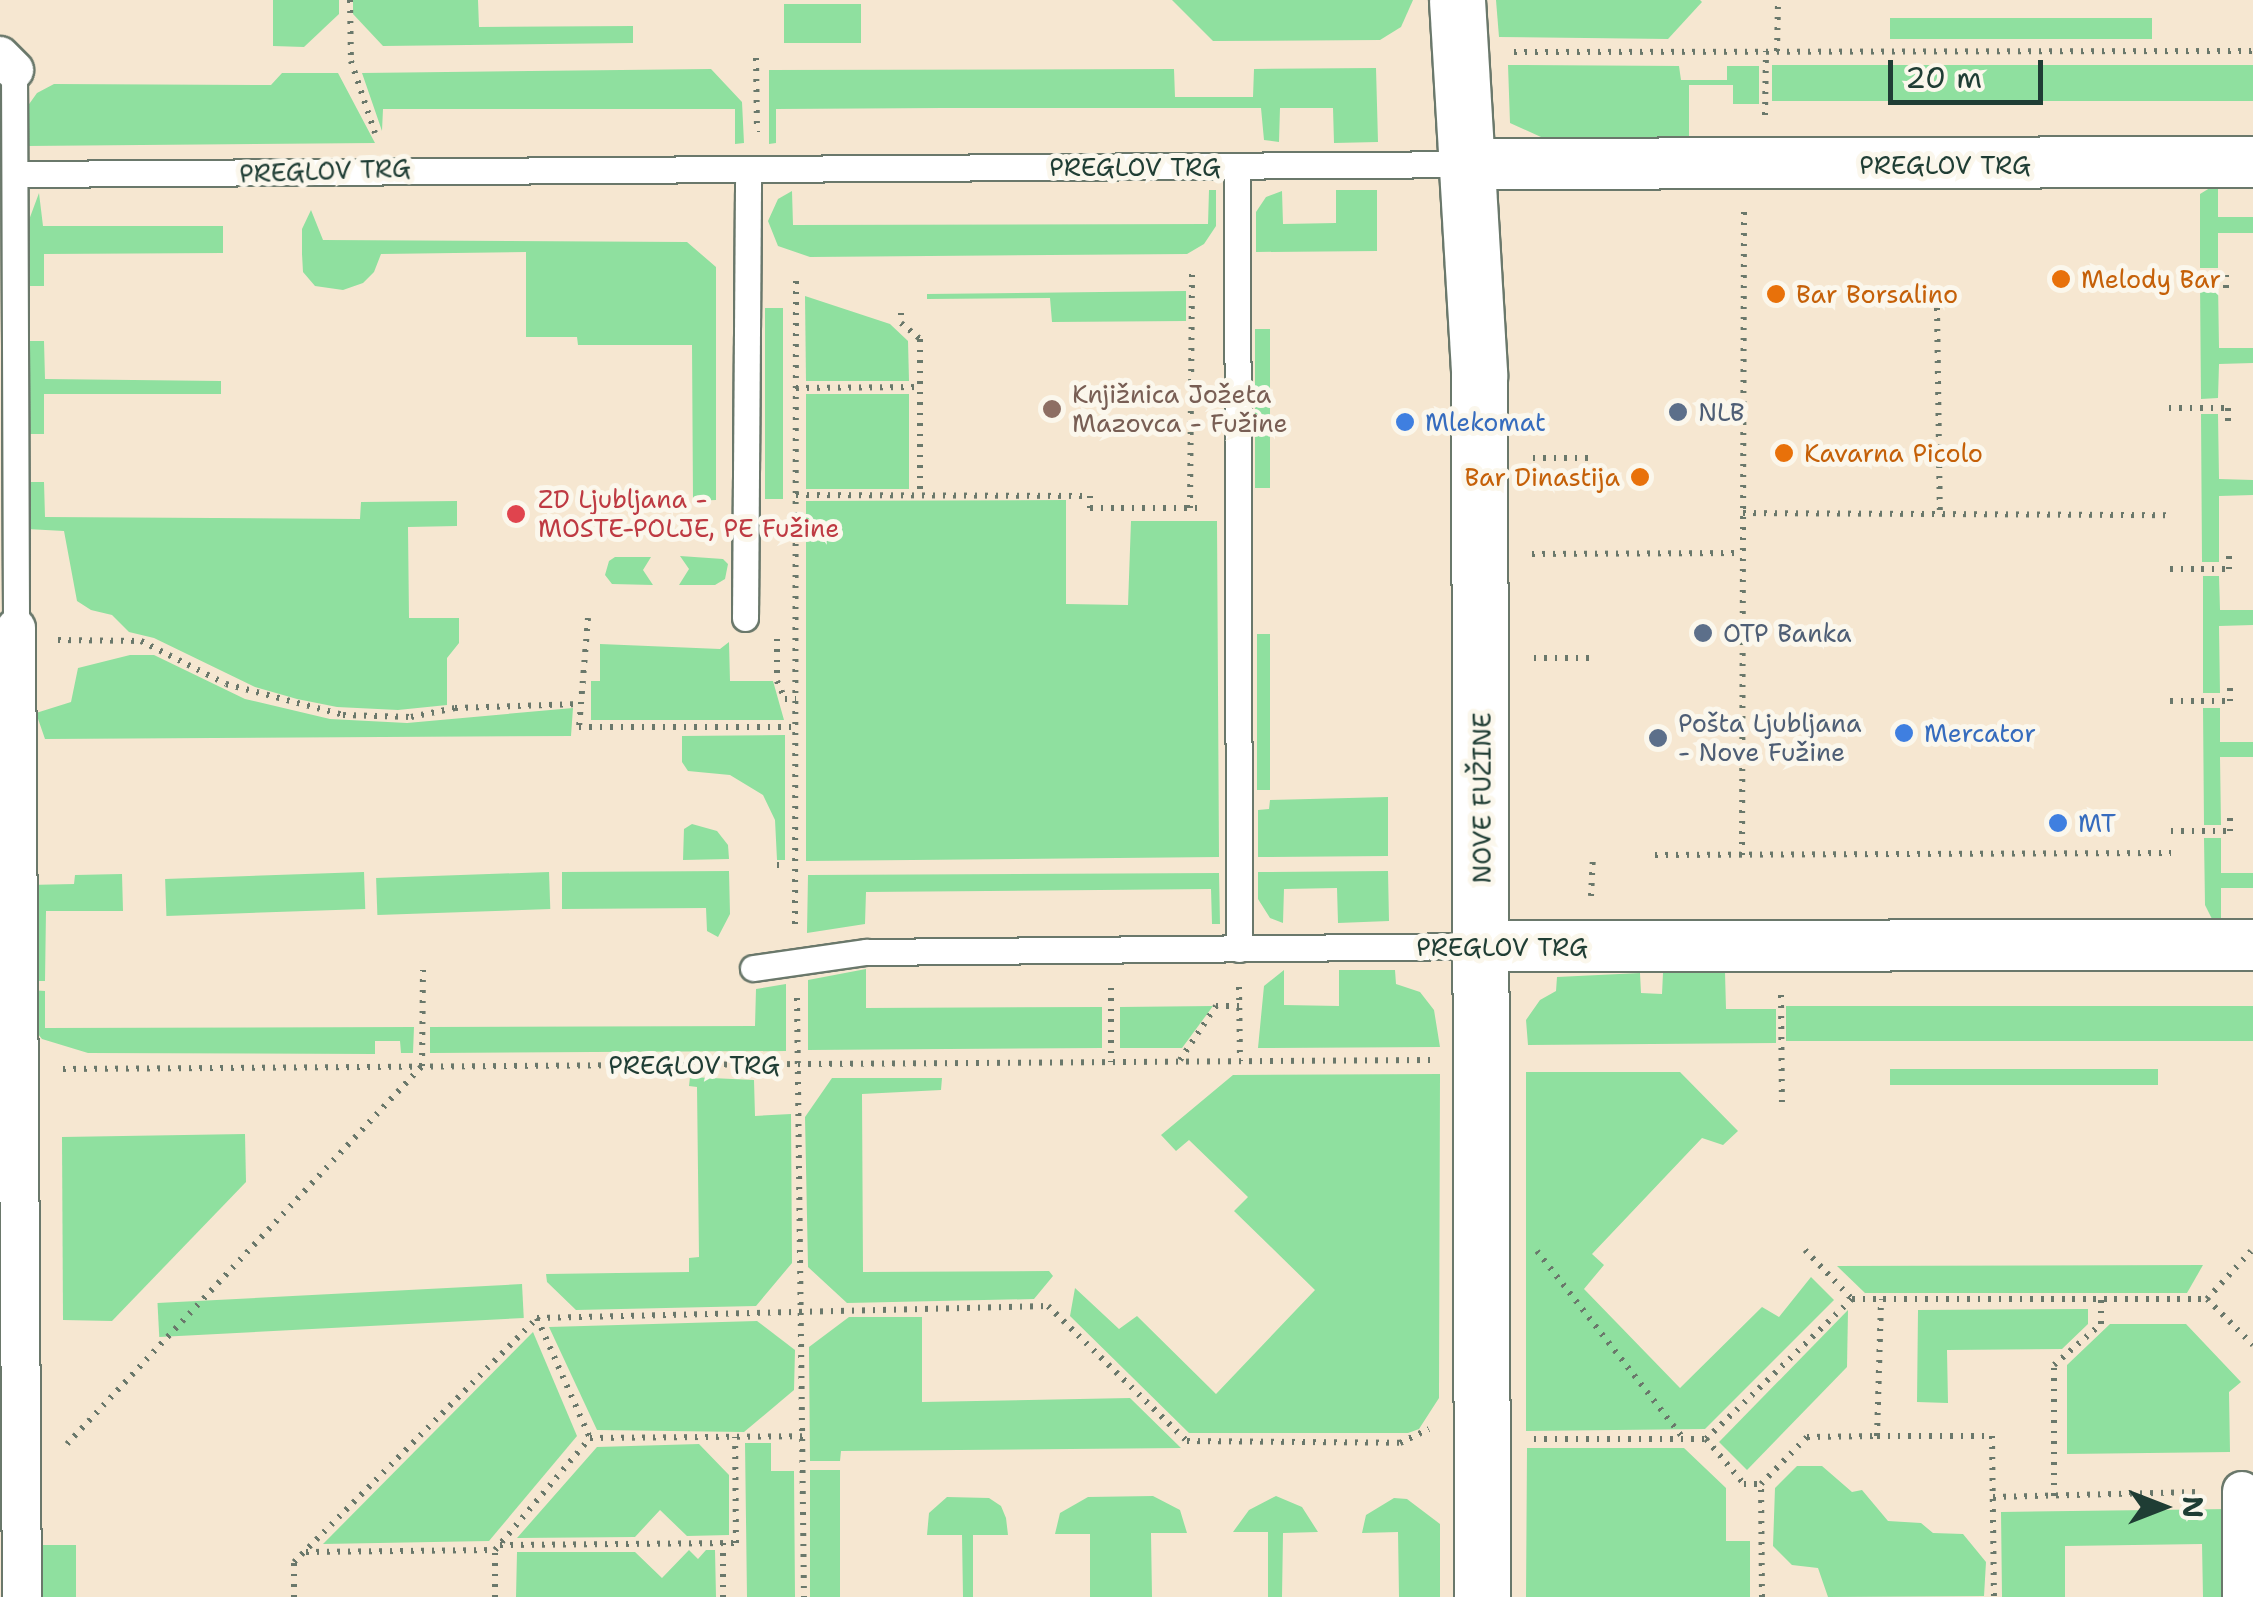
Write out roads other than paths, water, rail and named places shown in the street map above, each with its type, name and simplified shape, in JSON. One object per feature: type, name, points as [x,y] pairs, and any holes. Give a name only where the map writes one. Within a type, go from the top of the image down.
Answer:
[{"type":"street","name":"NOVE FUŽINE","points":[[1457,0],[1470,164],[1479,374],[1482,1597]]},
{"type":"street","name":"PREGLOV TRG","points":[[1470,164],[2253,162]]},
{"type":"street","points":[[16,633],[22,1597]]},
{"type":"street","name":"PREGLOV TRG","points":[[1483,946],[1781,949],[2253,945]]},
{"type":"street","points":[[2242,1491],[2242,1597]]},
{"type":"lane","points":[[5,65],[16,174],[16,633]]},
{"type":"lane","name":"PREGLOV TRG","points":[[16,174],[262,175],[380,168],[1470,164]]},
{"type":"lane","points":[[1237,166],[1239,949]]},
{"type":"lane","points":[[745,618],[753,169]]},
{"type":"lane","name":"PREGLOV TRG","points":[[753,968],[866,952],[1483,946]]},
{"type":"place","name":"Melody Bar","points":[[2061,279]]},
{"type":"place","name":"Bar Borsalino","points":[[1776,294]]},
{"type":"place","name":"Knjižnica Jožeta Mazovca - Fužine","points":[[1052,409]]},
{"type":"place","name":"NLB","points":[[1678,412]]},
{"type":"place","name":"Mlekomat","points":[[1405,422]]},
{"type":"place","name":"Kavarna Picolo","points":[[1784,453]]},
{"type":"place","name":"Bar Dinastija","points":[[1640,477]]},
{"type":"place","name":"ZD Ljubljana - MOSTE-POLJE, PE Fužine","points":[[516,514]]},
{"type":"place","name":"OTP Banka","points":[[1703,633]]},
{"type":"place","name":"Mercator","points":[[1904,733]]},
{"type":"place","name":"Pošta Ljubljana - Nove Fužine","points":[[1658,738]]},
{"type":"place","name":"MT","points":[[2058,823]]}]
